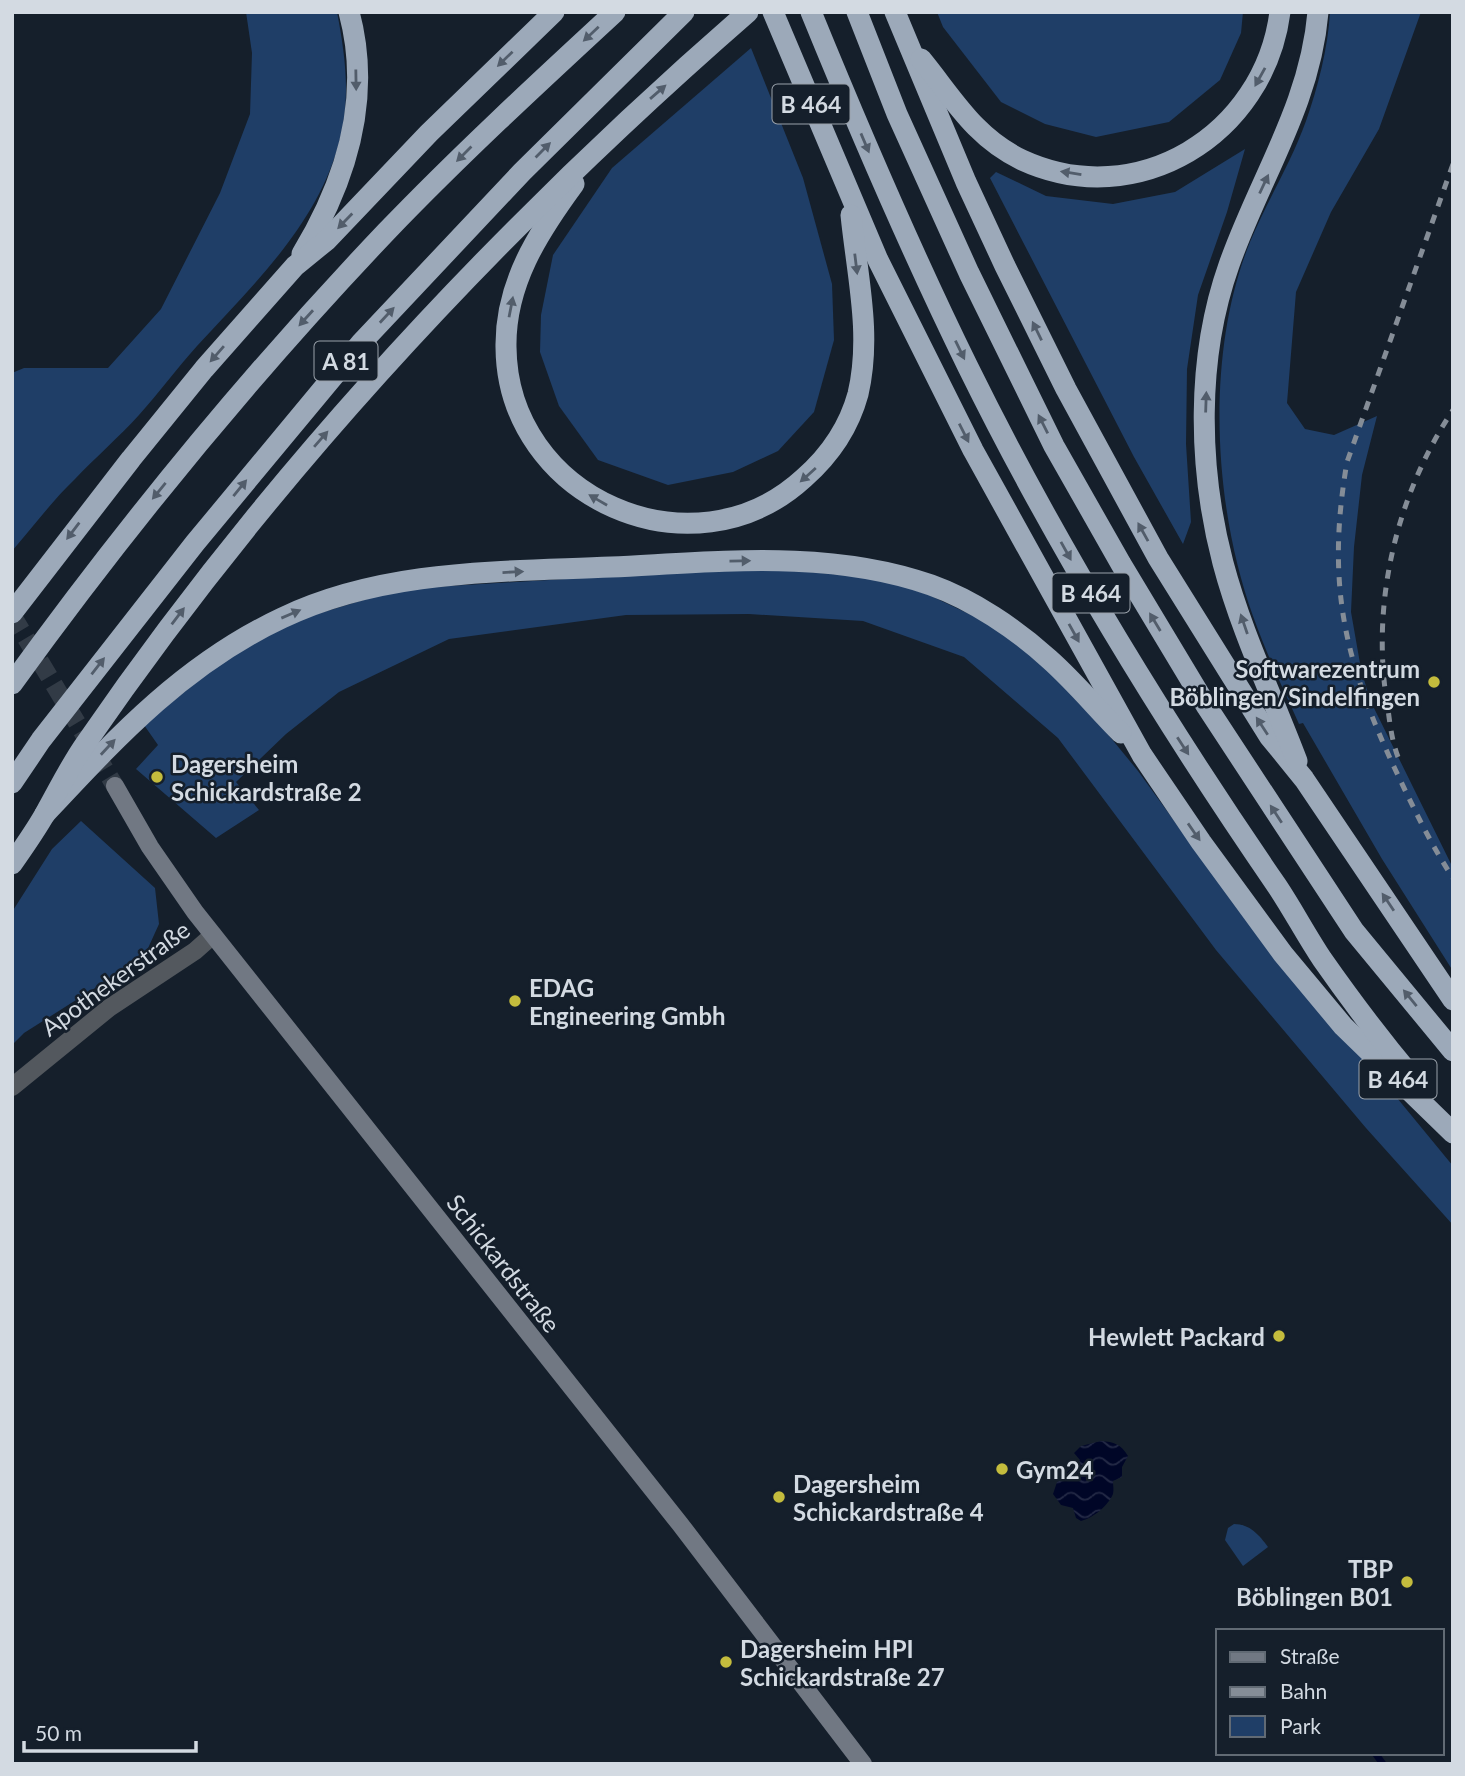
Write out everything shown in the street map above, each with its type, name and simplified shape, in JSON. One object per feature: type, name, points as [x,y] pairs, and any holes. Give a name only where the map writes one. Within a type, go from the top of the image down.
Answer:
[{"type":"highway","points":[[295,267],[331,201],[355,124],[355,50],[349,12]]},
{"type":"highway","points":[[12,613],[204,369],[295,267],[327,240],[429,133],[554,12]]},
{"type":"highway","name":"A 81","points":[[12,684],[105,559],[182,462],[303,321],[449,168],[615,12]]},
{"type":"highway","name":"A 81","points":[[12,783],[41,740],[195,543],[361,343],[522,172],[684,12]]},
{"type":"highway","points":[[12,864],[45,814],[83,746],[206,580],[295,469],[452,292],[539,203],[635,111],[748,12]]},
{"type":"highway","name":"B 464","points":[[773,12],[877,260],[973,450],[1142,755],[1283,954],[1343,1026],[1453,1133]]},
{"type":"highway","name":"B 464","points":[[811,12],[865,144],[934,298],[1004,438],[1086,586],[1173,730],[1322,958],[1397,1059],[1453,1127]]},
{"type":"highway","name":"B 464","points":[[857,12],[897,114],[969,273],[1054,446],[1121,564],[1207,707],[1354,931],[1453,1051]]},
{"type":"highway","name":"B 464","points":[[895,12],[985,225],[1056,369],[1158,558],[1269,736],[1304,779],[1453,1000]]},
{"type":"highway","points":[[905,39],[936,77],[957,109],[995,144],[1022,159],[1049,169],[1075,175],[1108,177],[1137,173],[1165,164],[1192,151],[1222,128],[1243,104],[1264,71],[1277,37],[1280,12]]},
{"type":"highway","points":[[1304,779],[1248,639],[1223,563],[1209,484],[1205,407],[1219,300],[1228,267],[1298,105],[1310,61],[1318,12]]},
{"type":"highway","points":[[608,139],[553,213],[524,261],[511,301],[506,347],[512,392],[529,433],[542,452],[564,476],[589,495],[612,508],[639,517],[669,523],[704,523],[734,517],[765,506],[794,487],[818,466],[834,446],[848,422],[857,397],[865,331],[849,196]]},
{"type":"highway","points":[[45,814],[116,738],[180,681],[209,660],[282,618],[345,594],[407,581],[582,568],[795,561],[890,573],[933,586],[972,605],[1049,658],[1142,755]]},
{"type":"street","name":"Schickardstraße","points":[[115,786],[174,885],[680,1524],[863,1764]]},
{"type":"street","name":"Apothekerstraße","points":[[12,1087],[110,1008],[195,951],[213,935]]},
{"type":"green space","points":[[246,12],[337,12],[346,91],[340,139],[330,169],[317,198],[282,251],[139,415],[50,505],[12,551],[12,373],[24,368],[108,368],[161,309],[220,193],[250,114],[252,53]]},
{"type":"green space","points":[[937,12],[1243,12],[1241,33],[1220,80],[1169,122],[1096,137],[1045,124],[1001,102],[943,27]]},
{"type":"green space","points":[[1330,12],[1421,12],[1379,129],[1331,212],[1296,292],[1287,403],[1305,429],[1334,435],[1377,416],[1362,475],[1354,547],[1351,612],[1361,669],[1370,700],[1453,868],[1453,971],[1382,859],[1303,723],[1299,724],[1253,616],[1229,526],[1220,429],[1226,332],[1236,285],[1250,242],[1293,152],[1315,95]]},
{"type":"green space","points":[[751,48],[803,178],[832,284],[834,340],[814,412],[778,451],[733,472],[668,485],[598,460],[559,406],[540,352],[541,315],[553,255],[612,168]]},
{"type":"green space","points":[[1245,149],[1227,212],[1198,295],[1187,369],[1186,444],[1191,522],[1183,544],[1134,457],[990,178],[996,172],[1046,196],[1113,204],[1175,192]]},
{"type":"green space","points":[[763,567],[881,579],[929,595],[986,622],[1039,660],[1138,771],[1212,873],[1453,1166],[1453,1225],[1366,1128],[1216,950],[1058,738],[964,657],[863,621],[749,614],[626,615],[449,639],[339,692],[286,734],[236,782],[259,810],[216,838],[136,769],[158,745],[144,725],[239,647],[307,617],[400,589]]},
{"type":"green space","points":[[81,821],[155,888],[159,924],[144,957],[24,1033],[12,1045],[12,912],[52,849]]},
{"type":"green space","points":[[1240,1524],[1258,1534],[1268,1547],[1243,1566],[1225,1540],[1228,1528]]},
{"type":"water","points":[[1101,1441],[1117,1444],[1128,1456],[1122,1467],[1122,1477],[1113,1481],[1113,1494],[1108,1503],[1081,1521],[1076,1518],[1073,1508],[1061,1505],[1053,1494],[1057,1482],[1080,1460],[1074,1453],[1081,1446]]},
{"type":"waterway","points":[[1376,1755],[1383,1764]]},
{"type":"tunnel","points":[[12,615],[115,786]]},
{"type":"railway","points":[[1453,164],[1347,462],[1338,546],[1344,620],[1363,692],[1408,797],[1453,878]]},
{"type":"railway","points":[[1398,757],[1390,727],[1383,670],[1385,593],[1402,516],[1416,479],[1453,410]]},
{"type":"place","name":"Softwarezentrum Böblingen/Sindelfingen","points":[[1434,682]]},
{"type":"place","name":"Dagersheim Schickardstraße 2","points":[[157,777]]},
{"type":"place","name":"EDAG Engineering Gmbh","points":[[515,1001]]},
{"type":"place","name":"Hewlett Packard","points":[[1279,1336]]},
{"type":"place","name":"Gym24","points":[[1002,1469]]},
{"type":"place","name":"Dagersheim Schickardstraße 4","points":[[779,1497]]},
{"type":"place","name":"TBP Böblingen B01","points":[[1407,1582]]},
{"type":"place","name":"Dagersheim HPI Schickardstraße 27","points":[[726,1662]]}]
